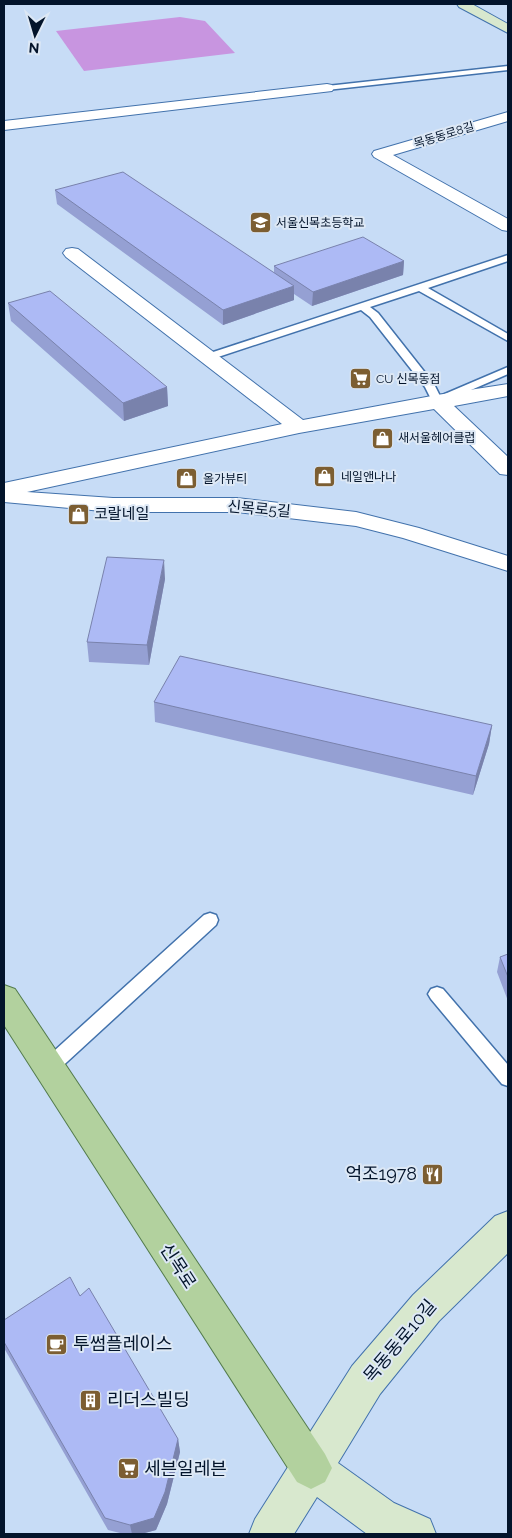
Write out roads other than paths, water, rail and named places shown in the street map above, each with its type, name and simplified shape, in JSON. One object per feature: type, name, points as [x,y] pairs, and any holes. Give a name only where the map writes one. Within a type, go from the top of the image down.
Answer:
[{"type":"main road","name":"신목로","points":[[4,998],[311,1468]]},
{"type":"street","points":[[463,4],[508,30]]},
{"type":"street","points":[[4,126],[327,88]]},
{"type":"street","name":"목동동로8길","points":[[508,116],[380,154],[508,226]]},
{"type":"street","points":[[72,253],[299,427]]},
{"type":"street","points":[[4,490],[299,427],[436,401],[508,390]]},
{"type":"street","points":[[436,401],[508,470]]},
{"type":"street","name":"신목로5길","points":[[4,496],[113,505],[237,506],[356,519],[411,533],[508,564]]},
{"type":"street","name":"목동동로10길","points":[[311,1468],[366,1380],[384,1358],[426,1308],[508,1228]]},
{"type":"street","points":[[270,1534],[311,1468],[379,1518],[415,1534]]},
{"type":"lane","points":[[327,88],[508,68]]},
{"type":"lane","points":[[208,358],[508,258]]},
{"type":"lane","points":[[420,287],[508,338]]},
{"type":"lane","points":[[364,306],[374,315],[430,386],[436,401],[508,370]]},
{"type":"lane","points":[[49,1067],[210,920]]},
{"type":"lane","points":[[437,994],[508,1078]]},
{"type":"place","name":"서울신목초등학교","points":[[260,223]]},
{"type":"place","name":"CU 신목동점","points":[[360,379]]},
{"type":"place","name":"새서울헤어클럽","points":[[382,438]]},
{"type":"place","name":"네일앤나나","points":[[325,477]]},
{"type":"place","name":"올가뷰티","points":[[187,479]]},
{"type":"place","name":"코랄네일","points":[[78,514]]},
{"type":"place","name":"억조1978","points":[[433,1174]]},
{"type":"place","name":"투썸플레이스","points":[[57,1344]]},
{"type":"place","name":"리더스빌딩","points":[[91,1400]]},
{"type":"place","name":"세븐일레븐","points":[[128,1469]]}]
